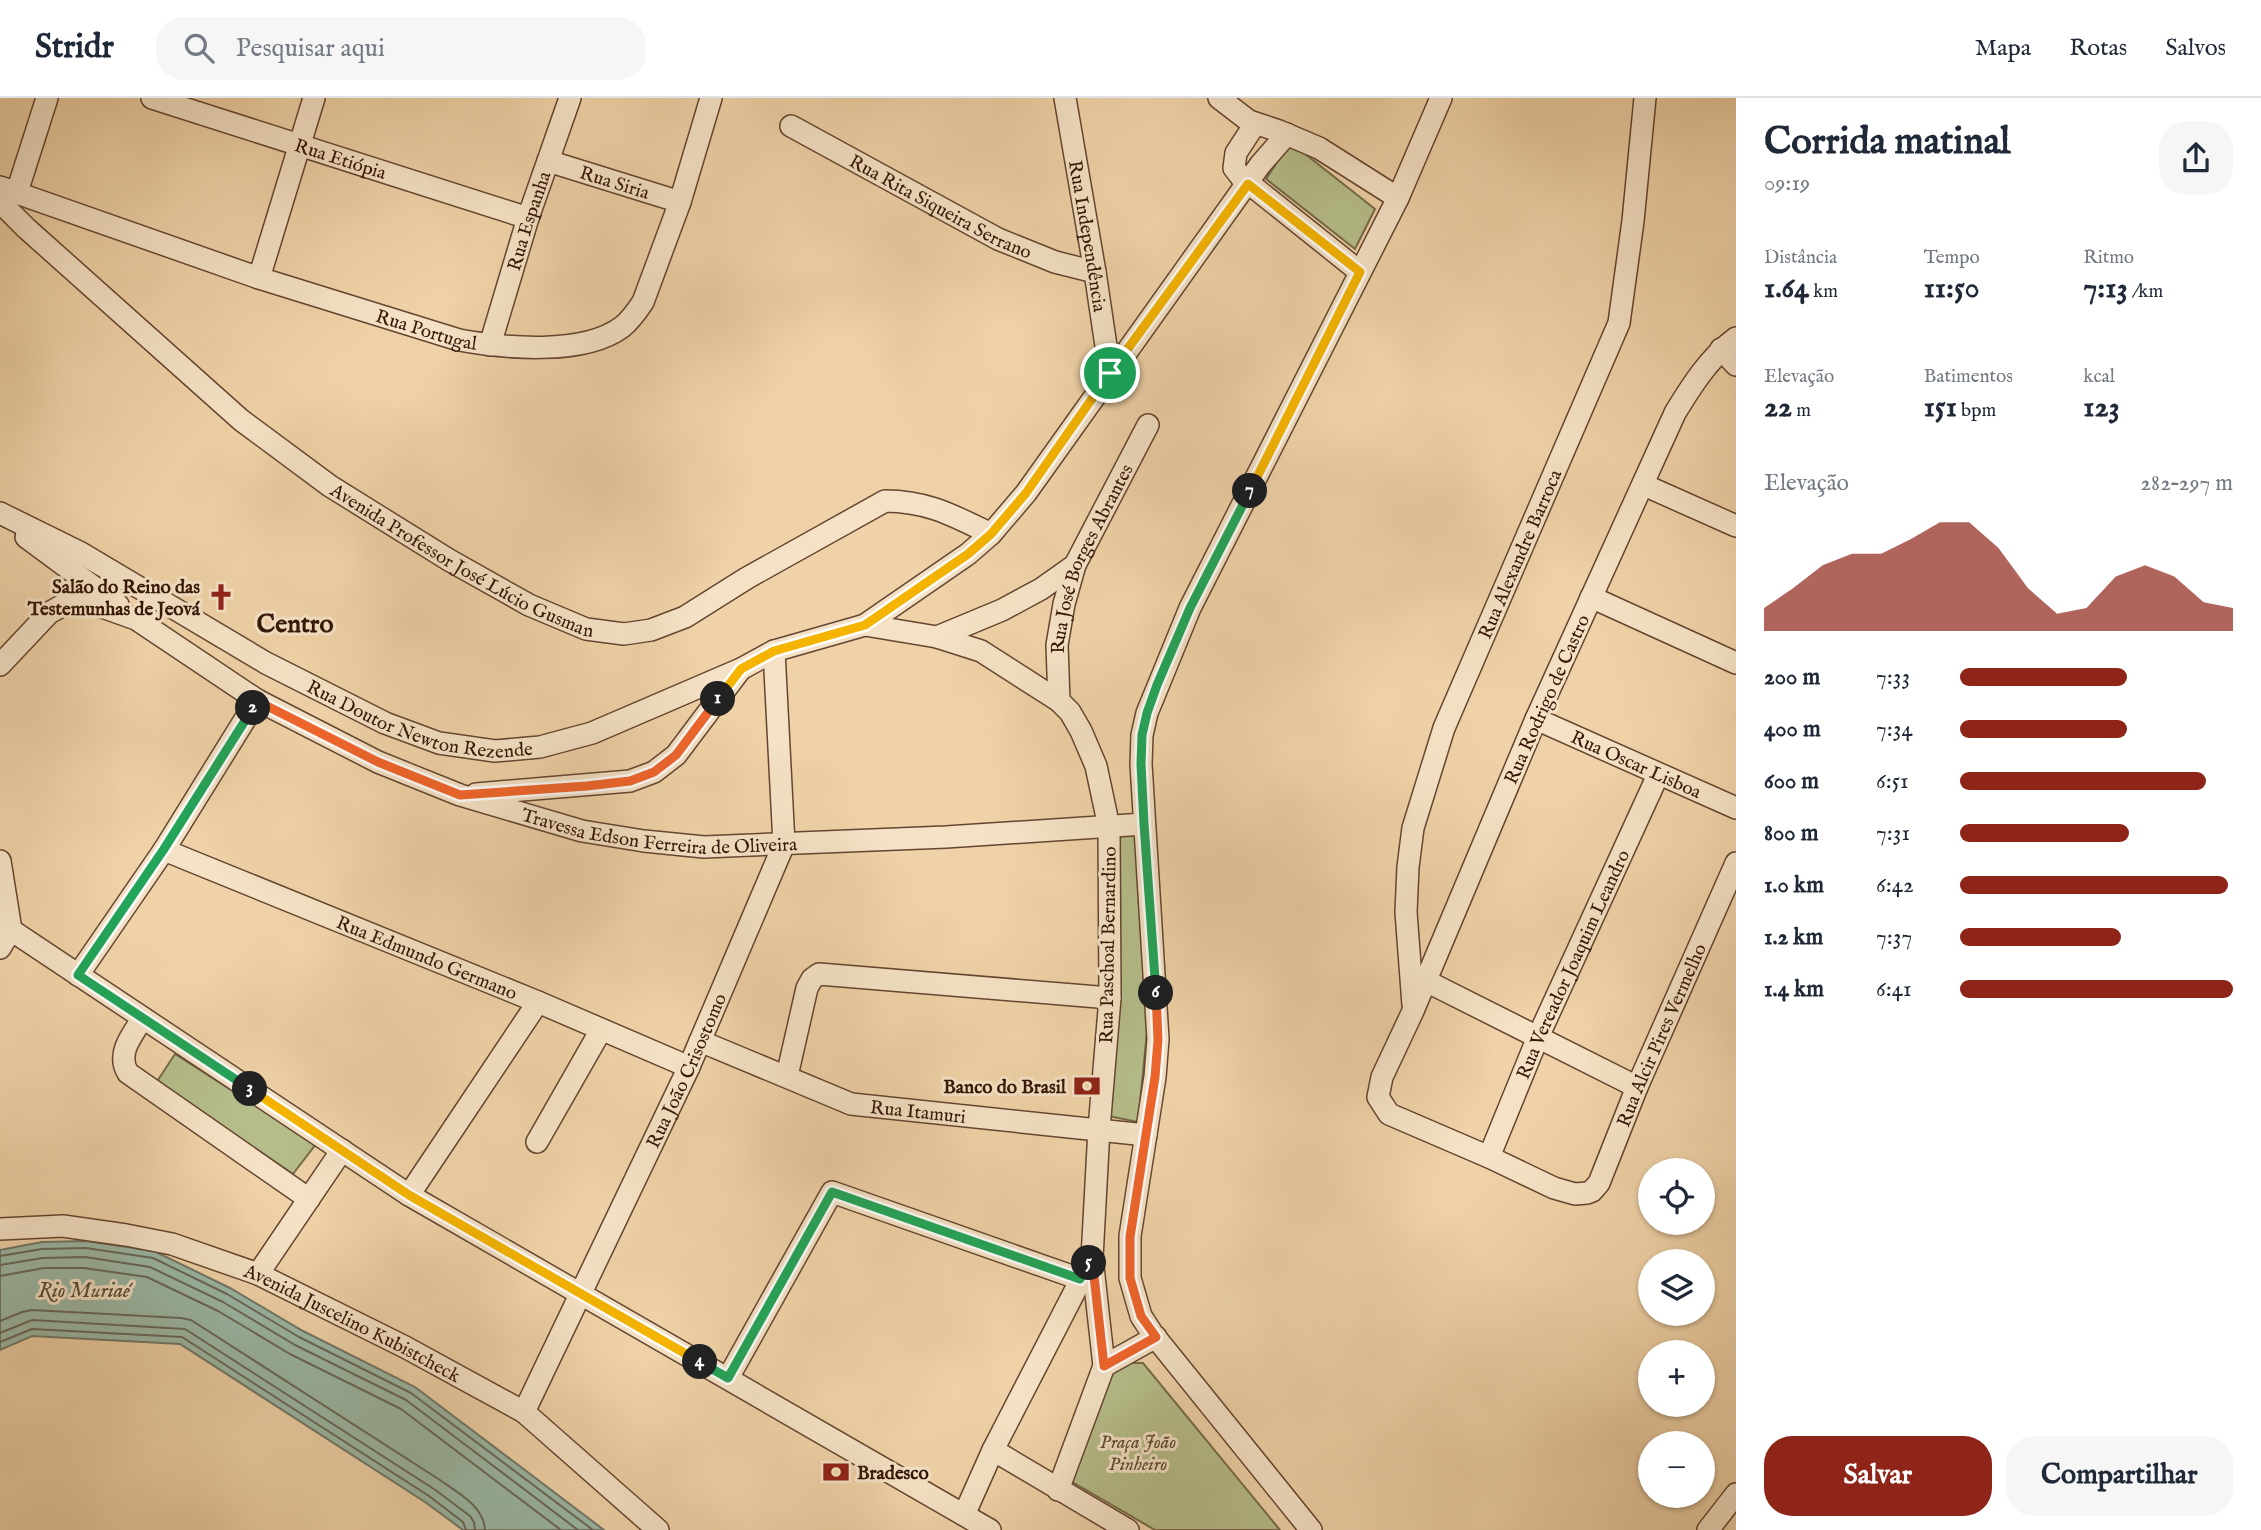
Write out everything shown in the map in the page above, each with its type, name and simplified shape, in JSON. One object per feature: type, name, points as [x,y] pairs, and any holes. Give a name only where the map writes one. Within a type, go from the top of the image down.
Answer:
[{"type":"street","points":[[6,194],[47,98]]},
{"type":"street","name":"Rua Etiópia","points":[[152,98],[194,105],[300,146],[528,218]]},
{"type":"street","points":[[259,278],[314,98]]},
{"type":"street","name":"Rua Espanha","points":[[490,345],[528,218],[570,98]]},
{"type":"street","name":"Rua Portugal","points":[[6,194],[259,278],[459,340],[546,349],[592,340],[621,328],[634,316],[643,302],[680,202],[711,98]]},
{"type":"street","name":"Rua Independência","points":[[1065,98],[1096,272],[1110,373]]},
{"type":"street","points":[[1219,98],[1255,124],[1319,148],[1398,198]]},
{"type":"street","name":"Rua Paschoal Bernardino","points":[[1156,1337],[1141,1316],[1130,1278],[1130,1237],[1158,1040],[1141,764],[1142,735],[1147,713],[1190,608],[1398,198],[1441,98]]},
{"type":"street","name":"Rua Alexandre Barroca","points":[[1413,1010],[1406,912],[1413,828],[1444,728],[1619,323],[1633,221],[1645,98]]},
{"type":"street","points":[[1255,124],[1236,153],[1234,168],[1248,184],[1360,272]]},
{"type":"street","name":"Rua Rita Siqueira Serrano","points":[[791,126],[998,239],[1055,262],[1096,272]]},
{"type":"street","points":[[865,625],[968,554],[991,534],[1026,493],[1267,157],[1287,134]]},
{"type":"street","name":"Rua Siria","points":[[548,161],[680,202]]},
{"type":"street","name":"Avenida Professor José Lúcio Gusman","points":[[6,194],[26,228],[241,420],[330,486],[449,561],[529,605],[586,629],[624,634],[651,630],[685,617],[747,578],[885,501],[908,501],[930,506],[991,534]]},
{"type":"street","points":[[0,226],[26,228]]},
{"type":"street","points":[[1729,343],[1736,365]]},
{"type":"street","name":"Rua Rodrigo de Castro","points":[[1489,1157],[1389,1114],[1378,1097],[1382,1077],[1426,981],[1536,719],[1675,414],[1696,379],[1729,343]]},
{"type":"street","name":"Rua José Borges Abrantes","points":[[1059,701],[1057,645],[1064,604],[1075,565],[1148,425]]},
{"type":"street","points":[[1644,485],[1736,526]]},
{"type":"street","points":[[0,515],[136,619]]},
{"type":"street","name":"Rua Doutor Newton Rezende","points":[[0,515],[81,553],[266,663],[385,723],[439,743],[495,751],[540,747],[592,733],[741,669],[774,651],[865,625]]},
{"type":"street","points":[[937,637],[1041,589],[1075,565]]},
{"type":"street","points":[[1591,597],[1736,663]]},
{"type":"street","name":"Travessa Edson Ferreira de Oliveira","points":[[0,665],[49,613],[65,604],[88,602],[136,619],[257,701],[378,762],[460,795],[582,831],[644,841],[704,847],[1144,824]]},
{"type":"street","points":[[865,625],[937,637],[981,651],[1059,701]]},
{"type":"street","points":[[774,651],[784,844]]},
{"type":"street","points":[[460,795],[630,781],[654,772],[676,755],[741,669]]},
{"type":"street","points":[[78,975],[164,849],[257,701]]},
{"type":"street","name":"Rua Paschoal Bernardino","points":[[964,1515],[993,1450],[1092,1258],[1110,998],[1109,827],[1096,766],[1070,712],[1059,701]]},
{"type":"street","name":"Rua Oscar Lisboa","points":[[1536,719],[1736,808]]},
{"type":"street","name":"Rua Vereador Joaquim Leandro","points":[[1489,1157],[1538,1037],[1658,775]]},
{"type":"street","name":"Rua João Crisostomo","points":[[524,1412],[701,1041],[784,844]]},
{"type":"street","name":"Rua Edmundo Germano","points":[[164,849],[538,1002],[689,1067]]},
{"type":"street","points":[[0,861],[6,939],[78,975],[409,1195],[990,1530]]},
{"type":"street","name":"Rua Alcir Pires Vermelho","points":[[1489,1157],[1554,1188],[1575,1194],[1592,1191],[1600,1183],[1637,1087],[1736,863]]},
{"type":"street","points":[[787,1076],[807,988],[819,974],[1110,998]]},
{"type":"street","points":[[1426,981],[1637,1087]]},
{"type":"street","points":[[409,1195],[538,1002]]},
{"type":"street","points":[[143,1018],[123,1056],[123,1065],[128,1073],[309,1199]]},
{"type":"street","points":[[537,1142],[601,1030]]},
{"type":"street","name":"Rua Itamuri","points":[[701,1041],[851,1104],[1146,1135]]},
{"type":"street","points":[[258,1274],[342,1150]]},
{"type":"street","points":[[728,1378],[832,1192],[1080,1279]]},
{"type":"street","name":"Avenida Juscelino Kubistcheck","points":[[0,1229],[63,1226],[126,1235],[172,1244],[258,1274],[405,1347],[524,1412],[658,1530]]},
{"type":"street","points":[[1058,1490],[1104,1366],[1092,1258]]},
{"type":"street","points":[[1104,1366],[1156,1337],[1311,1530]]},
{"type":"street","points":[[993,1450],[1128,1530]]},
{"type":"street","points":[[1708,1530],[1733,1501]]},
{"type":"green space","points":[[1290,142],[1375,209],[1355,249],[1266,179]]},
{"type":"green space","points":[[1141,834],[1147,1032],[1138,1122],[1108,1116],[1114,837]]},
{"type":"green space","points":[[175,1054],[316,1144],[293,1174],[156,1083]]},
{"type":"green space","name":"Praça João Pinheiro","points":[[1117,1363],[1143,1363],[1280,1530],[1155,1530],[1062,1476]]},
{"type":"water","name":"Rio Muriaé","points":[[86,1241],[154,1251],[230,1288],[303,1331],[415,1387],[604,1530],[463,1530],[425,1502],[180,1344],[32,1336],[0,1350],[0,1250],[42,1242]]},
{"type":"place","name":"Salão do Reino das Testemunhas de Jeová","points":[[221,597]]},
{"type":"place","name":"Banco do Brasil","points":[[1087,1086]]},
{"type":"place","name":"Bradesco","points":[[836,1472]]},
{"type":"district","name":"Centro","points":[[295,623]]},
{"type":"route","points":[[1248,184],[1360,272],[1190,608],[1157,685],[1142,735],[1144,824],[1158,1040],[1155,1077],[1130,1237],[1130,1278],[1141,1316],[1156,1337],[1104,1366],[1092,1258],[1080,1279],[832,1192],[728,1378],[409,1195],[78,975],[164,849],[257,701],[378,762],[460,795],[630,781],[654,772],[676,755],[741,669],[774,651],[865,625],[968,554],[991,534],[1026,493],[1110,373],[1248,184]]}]
